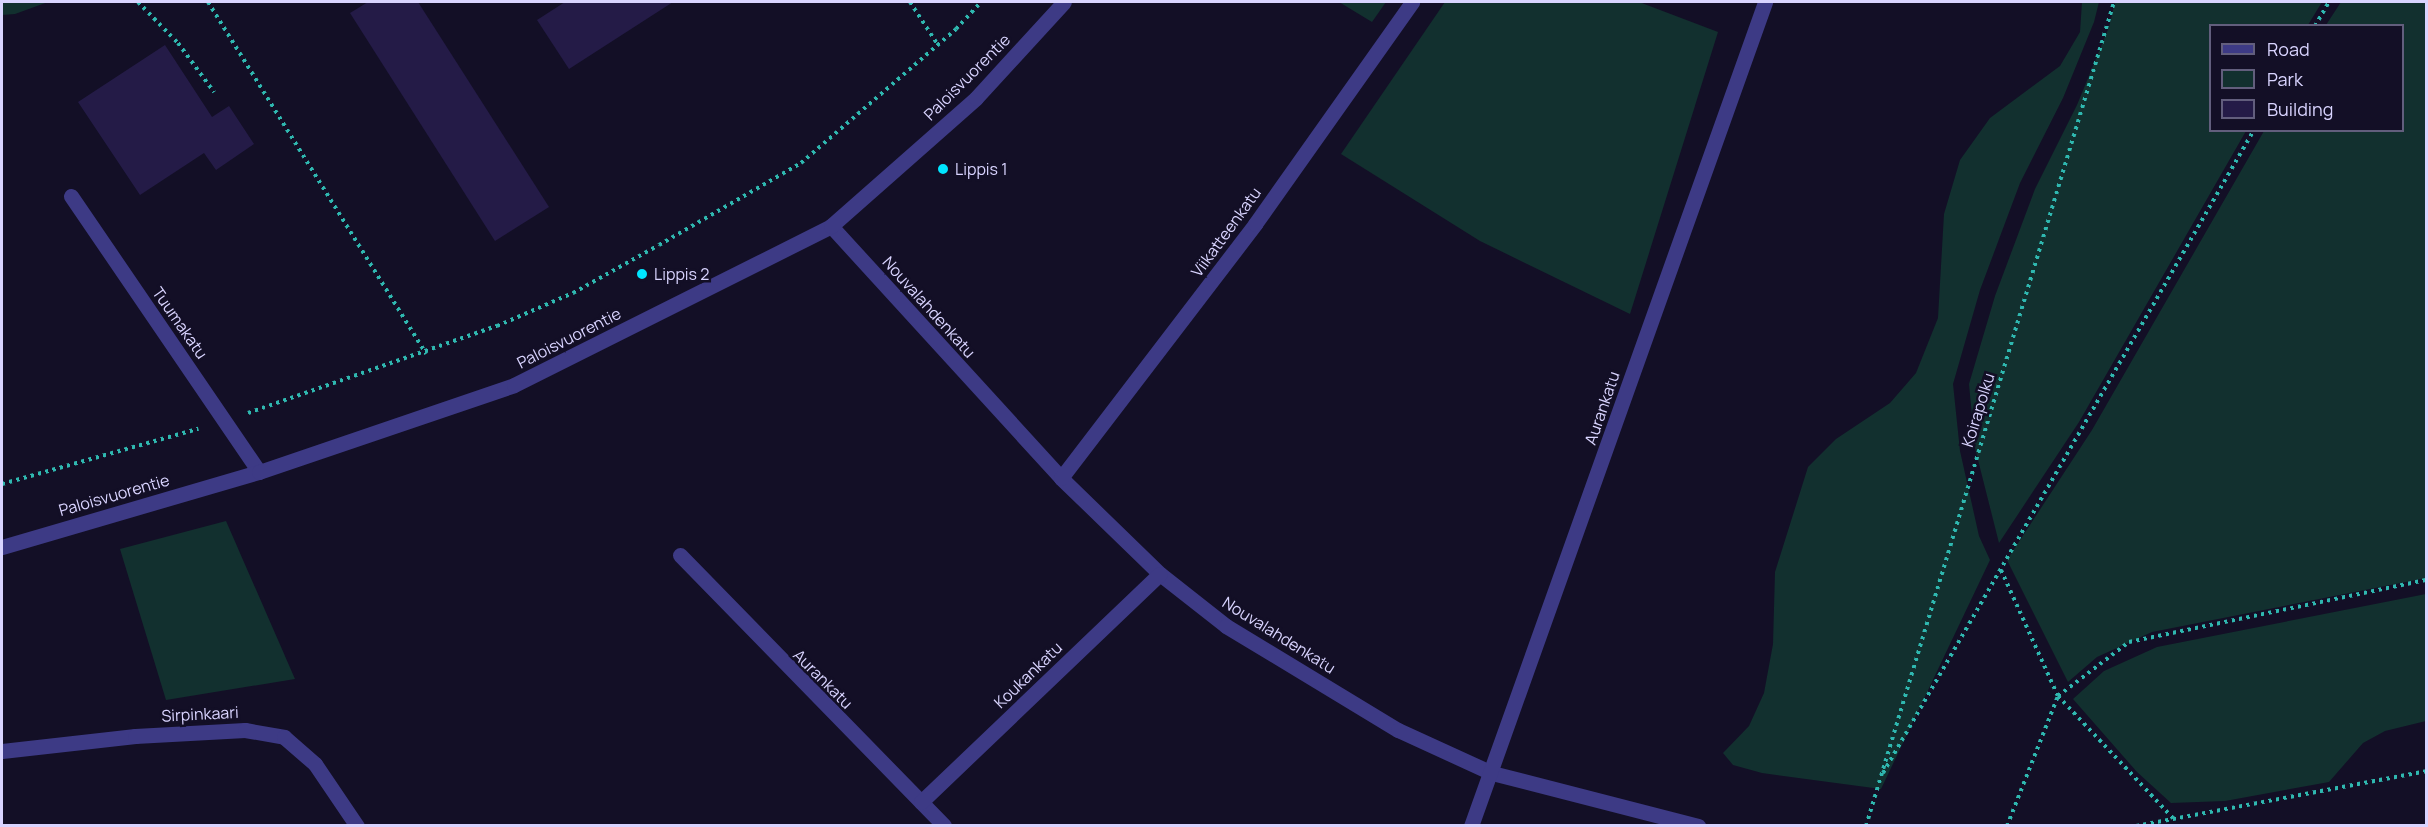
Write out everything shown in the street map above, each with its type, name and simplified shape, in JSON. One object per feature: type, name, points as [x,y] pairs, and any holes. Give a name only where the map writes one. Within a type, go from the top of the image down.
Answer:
[{"type":"street","name":"Paloisvuorentie","points":[[2,547],[259,472],[514,385],[831,225],[976,98],[1064,2]]},
{"type":"street","name":"Viikatteenkatu","points":[[1061,478],[1255,224],[1412,2]]},
{"type":"street","name":"Aurankatu","points":[[1471,825],[1492,773],[1765,2]]},
{"type":"street","name":"Tuumakatu","points":[[71,196],[226,420],[259,472]]},
{"type":"street","name":"Nouvalahdenkatu","points":[[831,225],[1061,478],[1160,574],[1227,626],[1398,730],[1492,773],[1622,809],[1698,825]]},
{"type":"street","name":"Aurankatu","points":[[680,555],[944,825]]},
{"type":"street","name":"Koukankatu","points":[[921,802],[1160,574]]},
{"type":"street","name":"Sirpinkaari","points":[[2,751],[135,735],[234,730],[285,737],[315,764],[357,825]]},
{"type":"path","points":[[138,2],[178,43],[214,92]]},
{"type":"path","points":[[208,2],[426,354]]},
{"type":"path","points":[[910,2],[938,45]]},
{"type":"path","points":[[2,484],[226,420],[426,354],[573,293],[801,163],[938,45],[981,2]]},
{"type":"path","name":"Koirapolku","points":[[1866,825],[2114,2]]},
{"type":"path","points":[[2316,24],[2329,2]]},
{"type":"path","points":[[1880,779],[2253,132]]},
{"type":"path","points":[[2001,570],[2058,696],[2174,818]]},
{"type":"path","points":[[2007,825],[2058,696],[2129,642],[2427,580]]},
{"type":"path","points":[[2136,825],[2427,771]]},
{"type":"green space","points":[[2,2],[48,2],[15,14],[2,15]]},
{"type":"green space","points":[[1339,2],[1386,2],[1372,22]]},
{"type":"green space","points":[[1445,2],[1639,2],[1718,32],[1630,314],[1480,241],[1341,154]]},
{"type":"green space","points":[[2082,2],[2099,2],[2094,22],[2063,98],[2020,183],[1980,290],[1953,384],[1960,451],[1979,536],[1990,560],[1881,789],[1762,773],[1733,765],[1723,753],[1749,726],[1764,693],[1773,644],[1775,572],[1808,467],[1836,439],[1890,403],[1916,373],[1938,318],[1944,214],[1960,160],[1990,118],[2060,66],[2080,32]]},
{"type":"green space","points":[[2115,2],[2322,2],[2309,24],[2209,24],[2209,132],[2245,132],[2079,422],[1999,543],[1975,448],[1969,384],[1995,296],[2035,189],[2077,105],[2109,27]]},
{"type":"green space","points":[[2341,2],[2426,2],[2426,578],[2152,632],[2097,657],[2068,682],[2007,560],[2092,430],[2263,132],[2404,132],[2404,24],[2327,24]]},
{"type":"green space","points":[[226,521],[295,679],[166,700],[120,549]]},
{"type":"green space","points":[[2426,594],[2426,721],[2385,731],[2363,743],[2329,782],[2225,801],[2171,803],[2137,772],[2073,699],[2104,671],[2157,647]]},
{"type":"building","points":[[368,2],[418,2],[549,207],[495,241],[350,13]]},
{"type":"building","points":[[565,2],[673,2],[569,69],[537,20]]},
{"type":"building","points":[[165,45],[212,117],[229,106],[254,144],[216,170],[204,153],[140,195],[78,102]]},
{"type":"place","name":"Lippis 1","points":[[943,169]]},
{"type":"place","name":"Lippis 2","points":[[642,274]]}]
